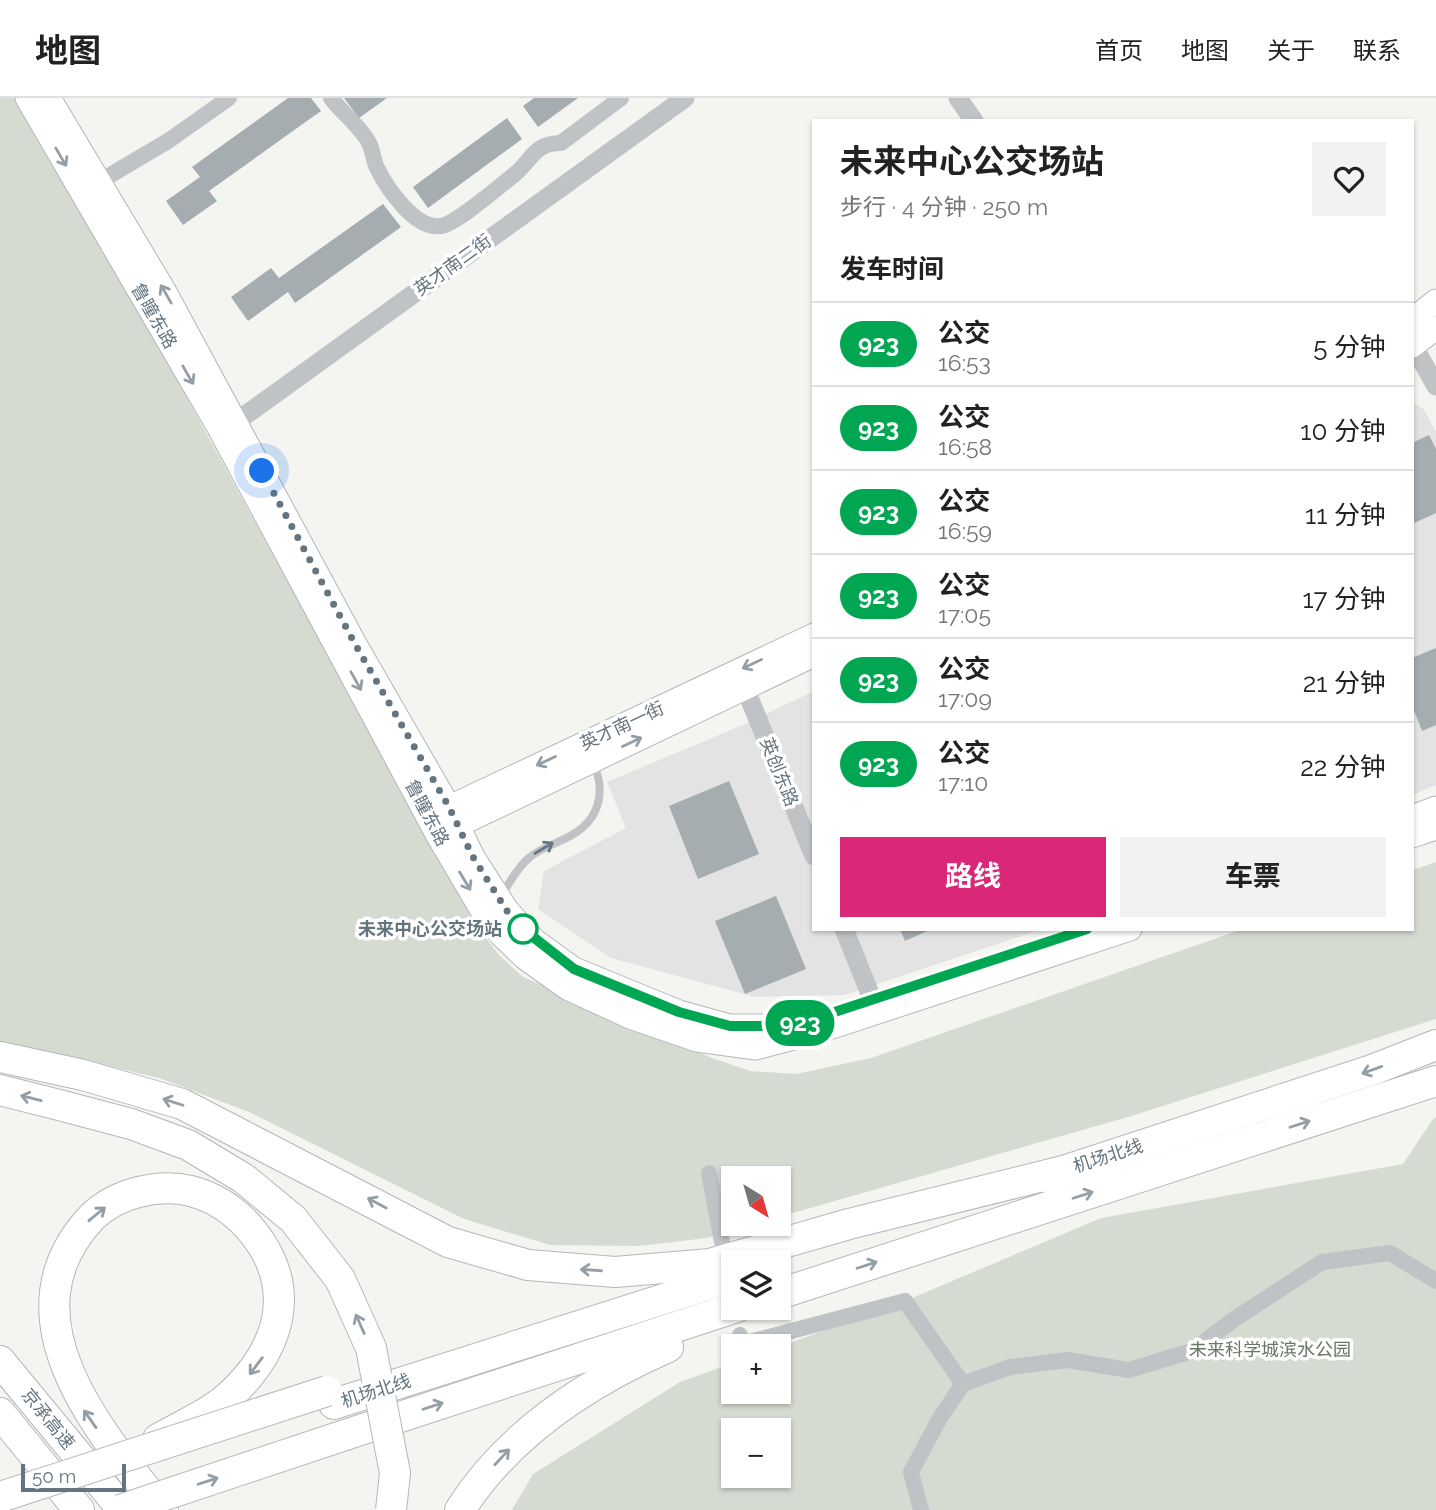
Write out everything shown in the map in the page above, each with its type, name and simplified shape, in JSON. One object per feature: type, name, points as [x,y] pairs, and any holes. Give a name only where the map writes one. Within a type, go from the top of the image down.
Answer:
[{"type":"highway","name":"机场北线","points":[[791,1258],[1372,1070],[1436,1045]]},
{"type":"highway","points":[[0,1057],[83,1075],[182,1104],[448,1242],[475,1250],[528,1265],[615,1272],[721,1261]]},
{"type":"highway","name":"机场北线","points":[[791,1290],[1436,1081]]},
{"type":"highway","points":[[0,1090],[131,1124],[188,1145],[243,1178],[293,1219],[340,1279],[371,1348],[395,1473],[391,1510]]},
{"type":"highway","points":[[760,1250],[849,1224],[1063,1171]]},
{"type":"highway","points":[[139,1451],[225,1400],[254,1371],[271,1344],[280,1304],[278,1283],[270,1258],[255,1233],[235,1212],[190,1191],[160,1189],[125,1195],[95,1214],[74,1237],[55,1274],[51,1310],[59,1362],[80,1404],[163,1510]]},
{"type":"highway","points":[[11,1510],[0,1497],[139,1451],[330,1397],[721,1261]]},
{"type":"highway","points":[[791,1294],[831,1277]]},
{"type":"highway","points":[[460,1510],[476,1485],[523,1434],[571,1399],[636,1361],[730,1320]]},
{"type":"highway","name":"机场北线","points":[[122,1510],[345,1435],[739,1321]]},
{"type":"highway","name":"京承高速","points":[[0,1361],[122,1510]]},
{"type":"highway","name":"机场北线","points":[[21,1510],[330,1397]]},
{"type":"highway","name":"京承高速","points":[[0,1413],[79,1510]]},
{"type":"main road","name":"鲁瞳东路","points":[[27,98],[228,425],[443,821],[481,909],[501,935],[526,958],[567,988],[630,1017],[697,1040],[756,1048],[817,1032],[1124,931]]},
{"type":"main road","name":"鲁瞳东路","points":[[49,98],[97,183],[165,292],[228,425]]},
{"type":"main road","points":[[1414,318],[1436,301]]},
{"type":"main road","points":[[1414,345],[1436,328]]},
{"type":"main road","name":"英才南一街","points":[[443,821],[812,636]]},
{"type":"main road","name":"英才南一街","points":[[443,821],[592,761],[812,657]]},
{"type":"main road","points":[[1414,816],[1436,807]]},
{"type":"main road","name":"鲁瞳东路","points":[[443,821],[473,857],[523,929],[574,969],[679,1012],[730,1026],[792,1026],[1081,931]]},
{"type":"main road","points":[[1414,835],[1436,828]]},
{"type":"street","points":[[97,183],[168,141],[229,98]]},
{"type":"street","points":[[331,98],[369,142],[376,167],[410,215],[428,225],[441,226],[455,220],[519,171],[526,159],[540,148],[549,143],[561,143],[621,98]]},
{"type":"street","name":"英才南二街","points":[[228,425],[685,98]]},
{"type":"street","points":[[958,98],[973,119]]},
{"type":"street","points":[[1414,348],[1436,386]]},
{"type":"street","name":"英创东路","points":[[745,688],[812,851]]},
{"type":"street","points":[[845,931],[873,1001]]},
{"type":"street","points":[[709,1173],[721,1254]]},
{"type":"street","points":[[921,1510],[911,1472],[940,1418],[963,1384],[1010,1367],[1067,1360],[1129,1370],[1192,1351],[1233,1320],[1322,1262],[1390,1253],[1434,1277]]},
{"type":"street","points":[[739,1321],[742,1344],[905,1301],[963,1384]]},
{"type":"lane","points":[[499,898],[527,859],[544,846],[582,828],[593,814],[599,799],[601,779],[592,761]]},
{"type":"shaded area","points":[[1414,404],[1423,408],[1436,432],[1436,785],[1414,794]]},
{"type":"shaded area","points":[[812,692],[812,931],[1036,931],[844,995],[755,997],[611,958],[538,909],[544,871],[626,828],[607,782],[745,724]]},
{"type":"green space","points":[[0,98],[19,98],[36,122],[475,924],[499,955],[523,977],[712,1058],[750,1071],[796,1074],[871,1058],[1237,931],[1414,931],[1414,869],[1436,862],[1436,1019],[1128,1117],[791,1214],[791,1166],[721,1166],[721,1234],[707,1238],[639,1246],[550,1245],[464,1219],[249,1112],[159,1078],[0,1041]]},
{"type":"green space","name":"未来科学城滨水公园","points":[[1436,1117],[1436,1510],[512,1510],[533,1474],[680,1382],[721,1367],[721,1404],[791,1404],[791,1343],[905,1301],[1101,1218],[1403,1164]]},
{"type":"building","points":[[288,98],[311,98],[321,111],[209,191],[217,201],[183,225],[166,201],[200,177],[192,167]]},
{"type":"building","points":[[344,98],[387,98],[359,118]]},
{"type":"building","points":[[534,98],[578,98],[538,127],[523,106]]},
{"type":"building","points":[[507,118],[522,139],[428,208],[413,187]]},
{"type":"building","points":[[383,204],[401,227],[295,303],[288,292],[248,321],[231,297],[271,268],[279,278]]},
{"type":"building","points":[[1429,435],[1436,449],[1436,513],[1414,523],[1414,442]]},
{"type":"building","points":[[1436,648],[1436,725],[1422,731],[1414,710],[1414,657]]},
{"type":"building","points":[[729,781],[759,854],[698,879],[669,806]]},
{"type":"building","points":[[776,896],[806,969],[745,994],[715,921]]},
{"type":"building","points":[[901,931],[928,931],[905,941]]},
{"type":"bus line","name":"923","points":[[523,929],[574,969],[679,1012],[730,1026],[792,1026],[1081,931]]},
{"type":"place","name":"未来中心公交场站","points":[[523,929]]},
{"type":"route","points":[[262,471],[355,644],[449,807],[473,857],[507,911],[523,929]]}]
